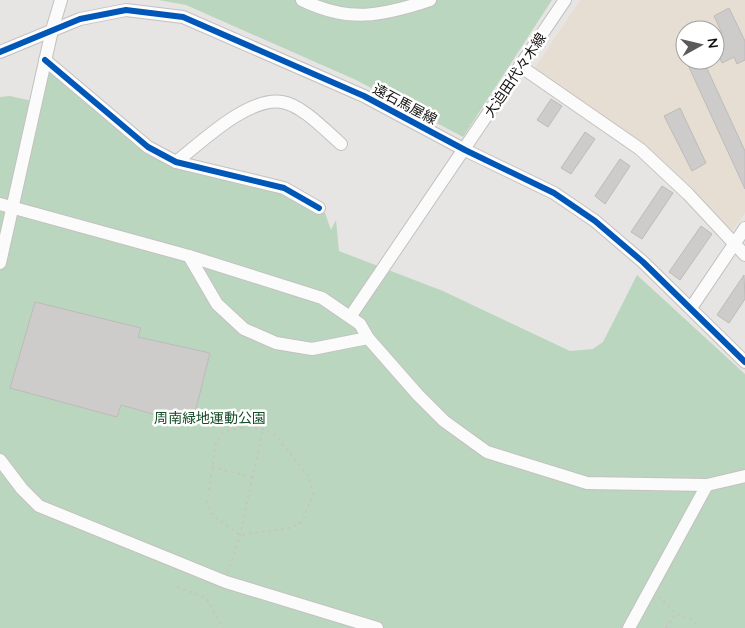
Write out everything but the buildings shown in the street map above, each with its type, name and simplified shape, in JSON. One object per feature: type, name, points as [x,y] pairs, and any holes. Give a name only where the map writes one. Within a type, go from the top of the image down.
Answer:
[{"type":"street","points":[[0,263],[6,205],[61,0]]},
{"type":"street","points":[[302,0],[321,9],[348,16],[380,14],[430,0]]},
{"type":"street","name":"大迫田代々木線","points":[[350,317],[565,0]]},
{"type":"street","name":"遠石馬屋線","points":[[0,52],[80,18],[126,10],[183,17],[364,96],[465,150],[554,193],[595,221],[691,308],[745,362]]},
{"type":"street","points":[[45,60],[148,147],[176,162],[284,188],[319,208]]},
{"type":"street","points":[[520,66],[640,149],[688,194],[745,256]]},
{"type":"street","points":[[176,162],[240,113],[262,104],[282,102],[306,114],[341,144]]},
{"type":"street","points":[[6,205],[189,256],[322,298],[360,324],[368,338],[418,395],[444,421],[486,452],[586,484],[707,485],[745,476]]},
{"type":"street","points":[[691,308],[745,228]]},
{"type":"street","points":[[189,256],[218,304],[244,329],[276,343],[312,349],[368,338]]},
{"type":"street","points":[[0,460],[22,489],[39,506],[226,582],[377,628]]},
{"type":"street","points":[[630,628],[707,485]]},
{"type":"path","points":[[242,428],[263,429],[274,435],[309,477],[313,494],[302,522],[290,528],[240,535],[213,516],[206,503],[216,443],[223,432],[242,428]]},
{"type":"path","points":[[226,582],[240,535],[263,429]]},
{"type":"path","points":[[212,467],[252,478]]},
{"type":"path","points":[[177,587],[206,598],[223,628]]},
{"type":"path","points":[[649,592],[666,602],[676,613],[686,615],[698,628]]},
{"type":"path","points":[[666,628],[676,613]]},
{"type":"shaded area","points":[[580,0],[745,0],[745,213],[732,231],[681,180],[534,69]]},
{"type":"green space","points":[[158,0],[552,0],[463,137],[356,80],[186,5]]},
{"type":"green space","name":"周南緑地運動公園","points":[[45,61],[146,146],[286,188],[325,213],[331,230],[336,220],[339,251],[443,291],[570,351],[593,349],[603,342],[637,275],[745,374],[745,628],[0,628],[0,97],[10,96],[37,102]]},
{"type":"cycle path","points":[[0,52],[80,19],[126,10],[183,17],[364,96],[465,150],[554,193],[595,221],[643,262],[745,362]]},
{"type":"cycle path","points":[[45,60],[148,147],[176,162],[284,188],[319,208]]}]
